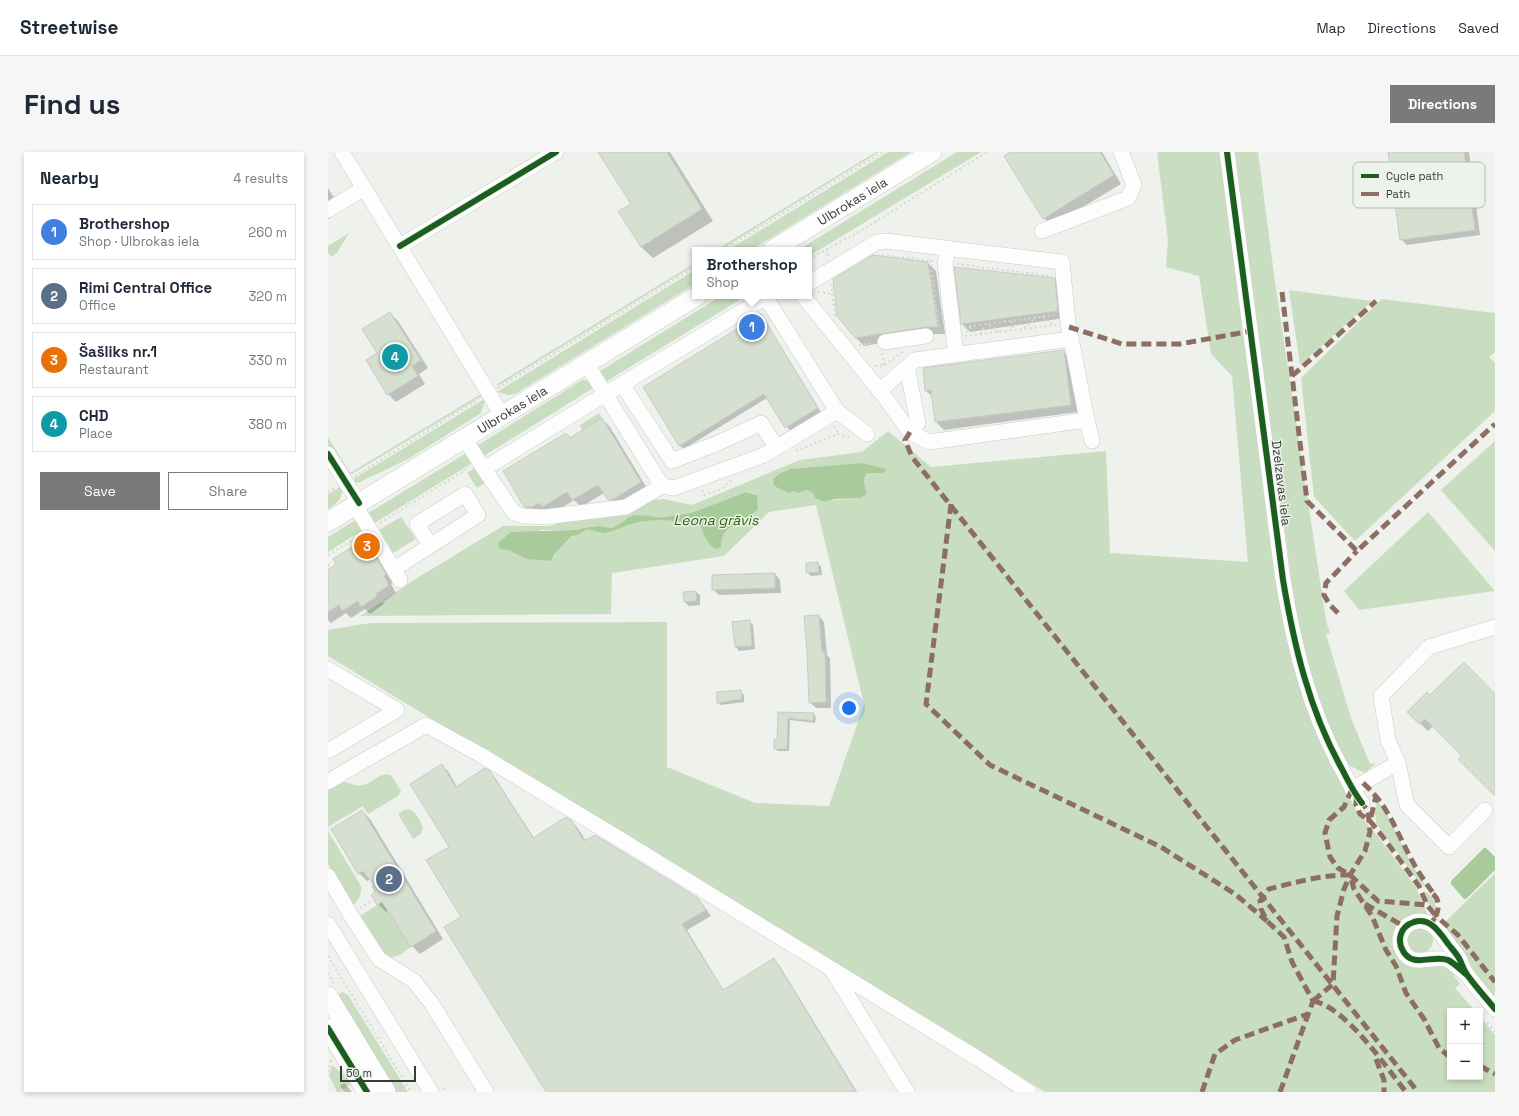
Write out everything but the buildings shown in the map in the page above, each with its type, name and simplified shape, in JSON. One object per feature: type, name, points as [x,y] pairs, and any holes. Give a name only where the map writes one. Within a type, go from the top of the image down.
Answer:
[{"type":"main road","name":"Ulbrokas iela","points":[[777,247],[932,152]]},
{"type":"main road","name":"Ulbrokas iela","points":[[328,522],[692,299]]},
{"type":"main road","points":[[328,996],[386,1092]]},
{"type":"main road","points":[[328,1028],[367,1092]]},
{"type":"street","points":[[342,152],[502,415]]},
{"type":"street","points":[[400,246],[556,152]]},
{"type":"street","points":[[1042,231],[1128,198],[1134,185],[1124,158],[1120,152]]},
{"type":"street","name":"Dzelzavas iela","points":[[1227,152],[1283,580],[1291,624],[1299,658],[1319,721],[1332,752],[1362,804]]},
{"type":"street","points":[[328,210],[364,188]]},
{"type":"street","points":[[812,287],[830,271],[877,242],[886,241],[1066,263],[1071,339],[1092,441]]},
{"type":"street","points":[[948,248],[938,331],[956,354]]},
{"type":"street","points":[[812,294],[869,368],[880,391],[910,432],[929,442],[1087,420]]},
{"type":"street","points":[[484,469],[762,299]]},
{"type":"street","points":[[766,299],[837,411],[867,434]]},
{"type":"street","points":[[885,342],[938,331]]},
{"type":"street","points":[[910,338],[911,363],[918,423],[910,432]]},
{"type":"street","points":[[880,391],[911,363],[956,354],[1071,339]]},
{"type":"street","points":[[586,363],[662,486]]},
{"type":"street","points":[[622,384],[672,461]]},
{"type":"street","points":[[464,438],[514,513],[523,516],[545,517],[626,506],[662,486],[674,488],[764,455],[837,411]]},
{"type":"street","points":[[654,473],[672,461],[761,423],[776,447]]},
{"type":"street","points":[[328,454],[397,574],[430,545]]},
{"type":"street","points":[[1485,810],[1449,847],[1407,805],[1398,763],[1388,740],[1382,696],[1429,647],[1495,627]]},
{"type":"street","points":[[328,669],[397,710],[328,751]]},
{"type":"street","points":[[328,782],[426,725],[479,754],[829,966],[1029,1092]]},
{"type":"street","points":[[1352,789],[1398,763]]},
{"type":"street","points":[[328,876],[379,959],[414,981],[432,1004],[486,1092]]},
{"type":"street","points":[[1467,975],[1459,958],[1437,929],[1431,924],[1424,921],[1417,921],[1405,927],[1401,933],[1400,940],[1401,947],[1409,958],[1415,961],[1440,958],[1448,960],[1467,975],[1495,1009]]},
{"type":"street","points":[[328,924],[431,1092]]},
{"type":"street","points":[[829,966],[907,1092]]},
{"type":"path","points":[[728,247],[883,152]]},
{"type":"path","points":[[812,257],[862,230],[987,152]]},
{"type":"path","points":[[827,248],[836,317]]},
{"type":"path","points":[[930,260],[938,331],[1061,314]]},
{"type":"path","points":[[328,492],[692,269]]},
{"type":"path","points":[[812,290],[833,294]]},
{"type":"path","points":[[1023,329],[1036,317]]},
{"type":"path","points":[[1042,317],[1054,325]]},
{"type":"path","points":[[1012,320],[1013,330]]},
{"type":"path","points":[[986,324],[1001,332]]},
{"type":"path","points":[[980,334],[986,324]]},
{"type":"path","points":[[854,340],[859,345]]},
{"type":"path","points":[[328,564],[330,567],[328,568]]},
{"type":"path","points":[[328,956],[411,1092]]},
{"type":"path","points":[[1487,1023],[1495,1032]]},
{"type":"path","points":[[328,1072],[332,1059]]},
{"type":"shaded area","points":[[876,152],[879,152],[725,247],[721,247]]},
{"type":"shaded area","points":[[888,152],[911,152],[756,247],[733,247]]},
{"type":"shaded area","points":[[957,152],[981,152],[812,254],[812,247],[803,247]]},
{"type":"shaded area","points":[[1157,152],[1222,152],[1271,552],[1291,651],[1337,772],[1356,811],[1380,839],[1416,887],[1428,916],[1396,943],[1433,963],[1446,966],[1460,984],[1455,988],[1472,1008],[1447,1008],[1447,1080],[1483,1080],[1483,1021],[1495,1035],[1495,1092],[1045,1092],[328,656],[328,630],[370,623],[667,622],[667,767],[755,803],[829,806],[864,704],[816,505],[769,512],[724,556],[612,573],[611,614],[360,616],[417,578],[503,526],[550,526],[623,503],[664,499],[692,505],[800,460],[862,452],[888,431],[931,467],[1106,451],[1110,553],[1248,562],[1232,376],[1211,354],[1199,276],[1166,267],[1168,240]],"holes":[[[863,463],[887,469],[883,473],[867,473],[864,481],[867,494],[852,499],[824,502],[811,491],[807,490],[799,493],[793,491],[789,492],[774,486]],[[746,492],[756,494],[758,510],[726,531],[721,542],[721,547],[717,548],[706,540],[702,528],[686,523],[661,520],[643,521],[605,533],[587,530],[573,536],[558,550],[554,557],[501,548],[541,530],[575,530],[598,526],[612,528],[628,517],[663,517],[691,513]]]},
{"type":"shaded area","points":[[1234,152],[1258,152],[1275,282],[1326,621],[1330,633],[1326,634],[1351,718],[1370,764],[1376,763],[1365,773],[1346,764],[1321,707],[1303,649],[1293,592]]},
{"type":"shaded area","points":[[349,233],[337,253],[331,257],[328,252],[328,246]]},
{"type":"shaded area","points":[[692,265],[692,267],[498,386],[497,384]]},
{"type":"shaded area","points":[[692,272],[692,286],[515,394],[509,395],[497,392]]},
{"type":"shaded area","points":[[1289,290],[1372,301],[1300,365]]},
{"type":"shaded area","points":[[716,299],[741,299],[607,381],[600,371]]},
{"type":"shaded area","points":[[1382,299],[1495,313],[1495,352],[1489,357],[1495,363],[1495,411],[1355,541],[1314,497],[1301,378]]},
{"type":"shaded area","points":[[582,380],[586,380],[595,387],[482,457],[475,447]]},
{"type":"shaded area","points":[[481,394],[482,396],[347,477],[328,447],[328,437],[350,473]]},
{"type":"shaded area","points":[[486,398],[481,413],[410,458],[360,482],[354,483],[350,481]]},
{"type":"shaded area","points":[[599,413],[602,418],[582,430],[580,425]]},
{"type":"shaded area","points":[[1495,441],[1495,551],[1441,490]]},
{"type":"shaded area","points":[[468,452],[474,462],[373,524],[368,515],[370,512]]},
{"type":"shaded area","points":[[477,466],[487,482],[477,488],[467,473]]},
{"type":"shaded area","points":[[342,486],[341,497],[335,505],[328,509],[328,494]]},
{"type":"shaded area","points":[[1428,512],[1495,591],[1359,610],[1344,591]]},
{"type":"shaded area","points":[[401,517],[416,539],[393,553],[379,530]]},
{"type":"shaded area","points":[[354,521],[357,521],[364,529],[328,552],[328,537]]},
{"type":"shaded area","points":[[386,774],[391,775],[401,791],[398,796],[368,814],[363,806],[328,827],[328,790],[339,782],[363,785]]},
{"type":"shaded area","points":[[1377,800],[1386,812],[1412,865],[1427,888],[1419,882],[1376,823],[1375,812]]},
{"type":"shaded area","points":[[406,809],[415,813],[423,827],[421,834],[413,839],[398,814]]},
{"type":"shaded area","points":[[328,831],[361,886],[359,898],[351,907],[328,864]]},
{"type":"shaded area","points":[[1495,873],[1495,998],[1440,927]]},
{"type":"shaded area","points":[[1425,891],[1434,900],[1436,912],[1427,902]]},
{"type":"shaded area","points":[[382,902],[411,947],[399,955],[389,958],[385,957],[357,918]]},
{"type":"shaded area","points":[[1420,927],[1429,931],[1433,940],[1429,949],[1420,953],[1411,949],[1407,940],[1411,931]]},
{"type":"shaded area","points":[[342,992],[348,995],[408,1092],[393,1092],[335,997]]},
{"type":"shaded area","points":[[332,1065],[347,1078],[351,1084],[341,1090],[343,1092],[337,1092],[329,1076]]},
{"type":"water","points":[[863,463],[887,469],[883,473],[867,473],[865,475],[864,480],[867,494],[860,498],[835,499],[824,502],[815,498],[814,494],[807,490],[799,493],[793,491],[789,493],[774,486],[773,479],[779,474],[790,469]]},
{"type":"water","name":"Leona grāvis","points":[[746,492],[757,495],[758,510],[726,531],[721,542],[721,547],[716,549],[707,540],[702,528],[686,523],[660,520],[643,521],[605,533],[587,530],[572,536],[558,550],[550,561],[527,559],[508,550],[501,549],[498,546],[498,543],[511,532],[575,530],[598,526],[612,528],[628,517],[636,515],[663,517],[691,513]]},
{"type":"water","points":[[1484,848],[1486,848],[1495,857],[1495,870],[1466,899],[1464,899],[1451,884],[1451,881]]},
{"type":"marked path","points":[[1282,292],[1307,501],[1357,551],[1495,424]]},
{"type":"marked path","points":[[1292,376],[1376,301]]},
{"type":"marked path","points":[[1069,327],[1122,344],[1180,344],[1251,331]]},
{"type":"marked path","points":[[910,432],[905,440],[912,457],[1418,1092]]},
{"type":"marked path","points":[[951,504],[926,704],[990,765],[1161,847],[1235,894],[1267,921]]},
{"type":"marked path","points":[[1338,613],[1330,605],[1324,595],[1326,583],[1357,551]]},
{"type":"marked path","points":[[1363,783],[1373,792],[1388,813],[1411,859],[1435,896]]},
{"type":"marked path","points":[[1352,789],[1344,807],[1329,820],[1325,833],[1330,857],[1338,868],[1350,875],[1378,901],[1427,905]]},
{"type":"marked path","points":[[1356,796],[1356,805],[1360,814],[1370,821],[1419,886],[1427,905],[1436,916],[1431,924]]},
{"type":"marked path","points":[[1371,817],[1376,796]]},
{"type":"marked path","points":[[1313,1001],[1333,984],[1337,916],[1344,889],[1350,875],[1365,851],[1370,832],[1368,811],[1362,803]]},
{"type":"marked path","points":[[1280,1092],[1313,1001],[1292,962],[1284,937],[1267,921],[1261,909],[1260,901],[1269,889],[1309,879],[1350,875],[1354,889],[1372,916],[1386,950],[1396,966],[1406,993],[1424,1019],[1439,1048],[1447,1055]]},
{"type":"marked path","points":[[1433,894],[1437,899],[1438,904],[1436,916],[1458,935],[1495,982]]},
{"type":"marked path","points":[[1365,904],[1405,927]]},
{"type":"marked path","points":[[1313,1001],[1326,1006],[1338,1014],[1351,1026],[1376,1053],[1406,1092]]},
{"type":"marked path","points":[[1202,1092],[1215,1054],[1235,1040],[1308,1014]]},
{"type":"marked path","points":[[1376,1059],[1384,1080],[1384,1092]]},
{"type":"marked path","points":[[1483,1068],[1495,1074]]},
{"type":"cycle path","points":[[400,246],[556,152]]},
{"type":"cycle path","points":[[1227,152],[1283,580],[1292,629],[1304,677],[1320,724],[1330,747],[1362,803]]},
{"type":"cycle path","points":[[328,454],[359,503]]},
{"type":"cycle path","points":[[1467,975],[1448,960],[1418,960],[1407,956],[1400,943],[1400,936],[1406,926],[1420,921],[1434,927],[1458,956],[1468,976],[1495,1009]]},
{"type":"cycle path","points":[[328,1028],[367,1092]]},
{"type":"place","name":"Brothershop","points":[[752,327]]},
{"type":"place","name":"CHD","points":[[395,357]]},
{"type":"place","name":"Šašliks nr.1","points":[[367,546]]},
{"type":"place","name":"Rimi Central Office","points":[[389,879]]}]
